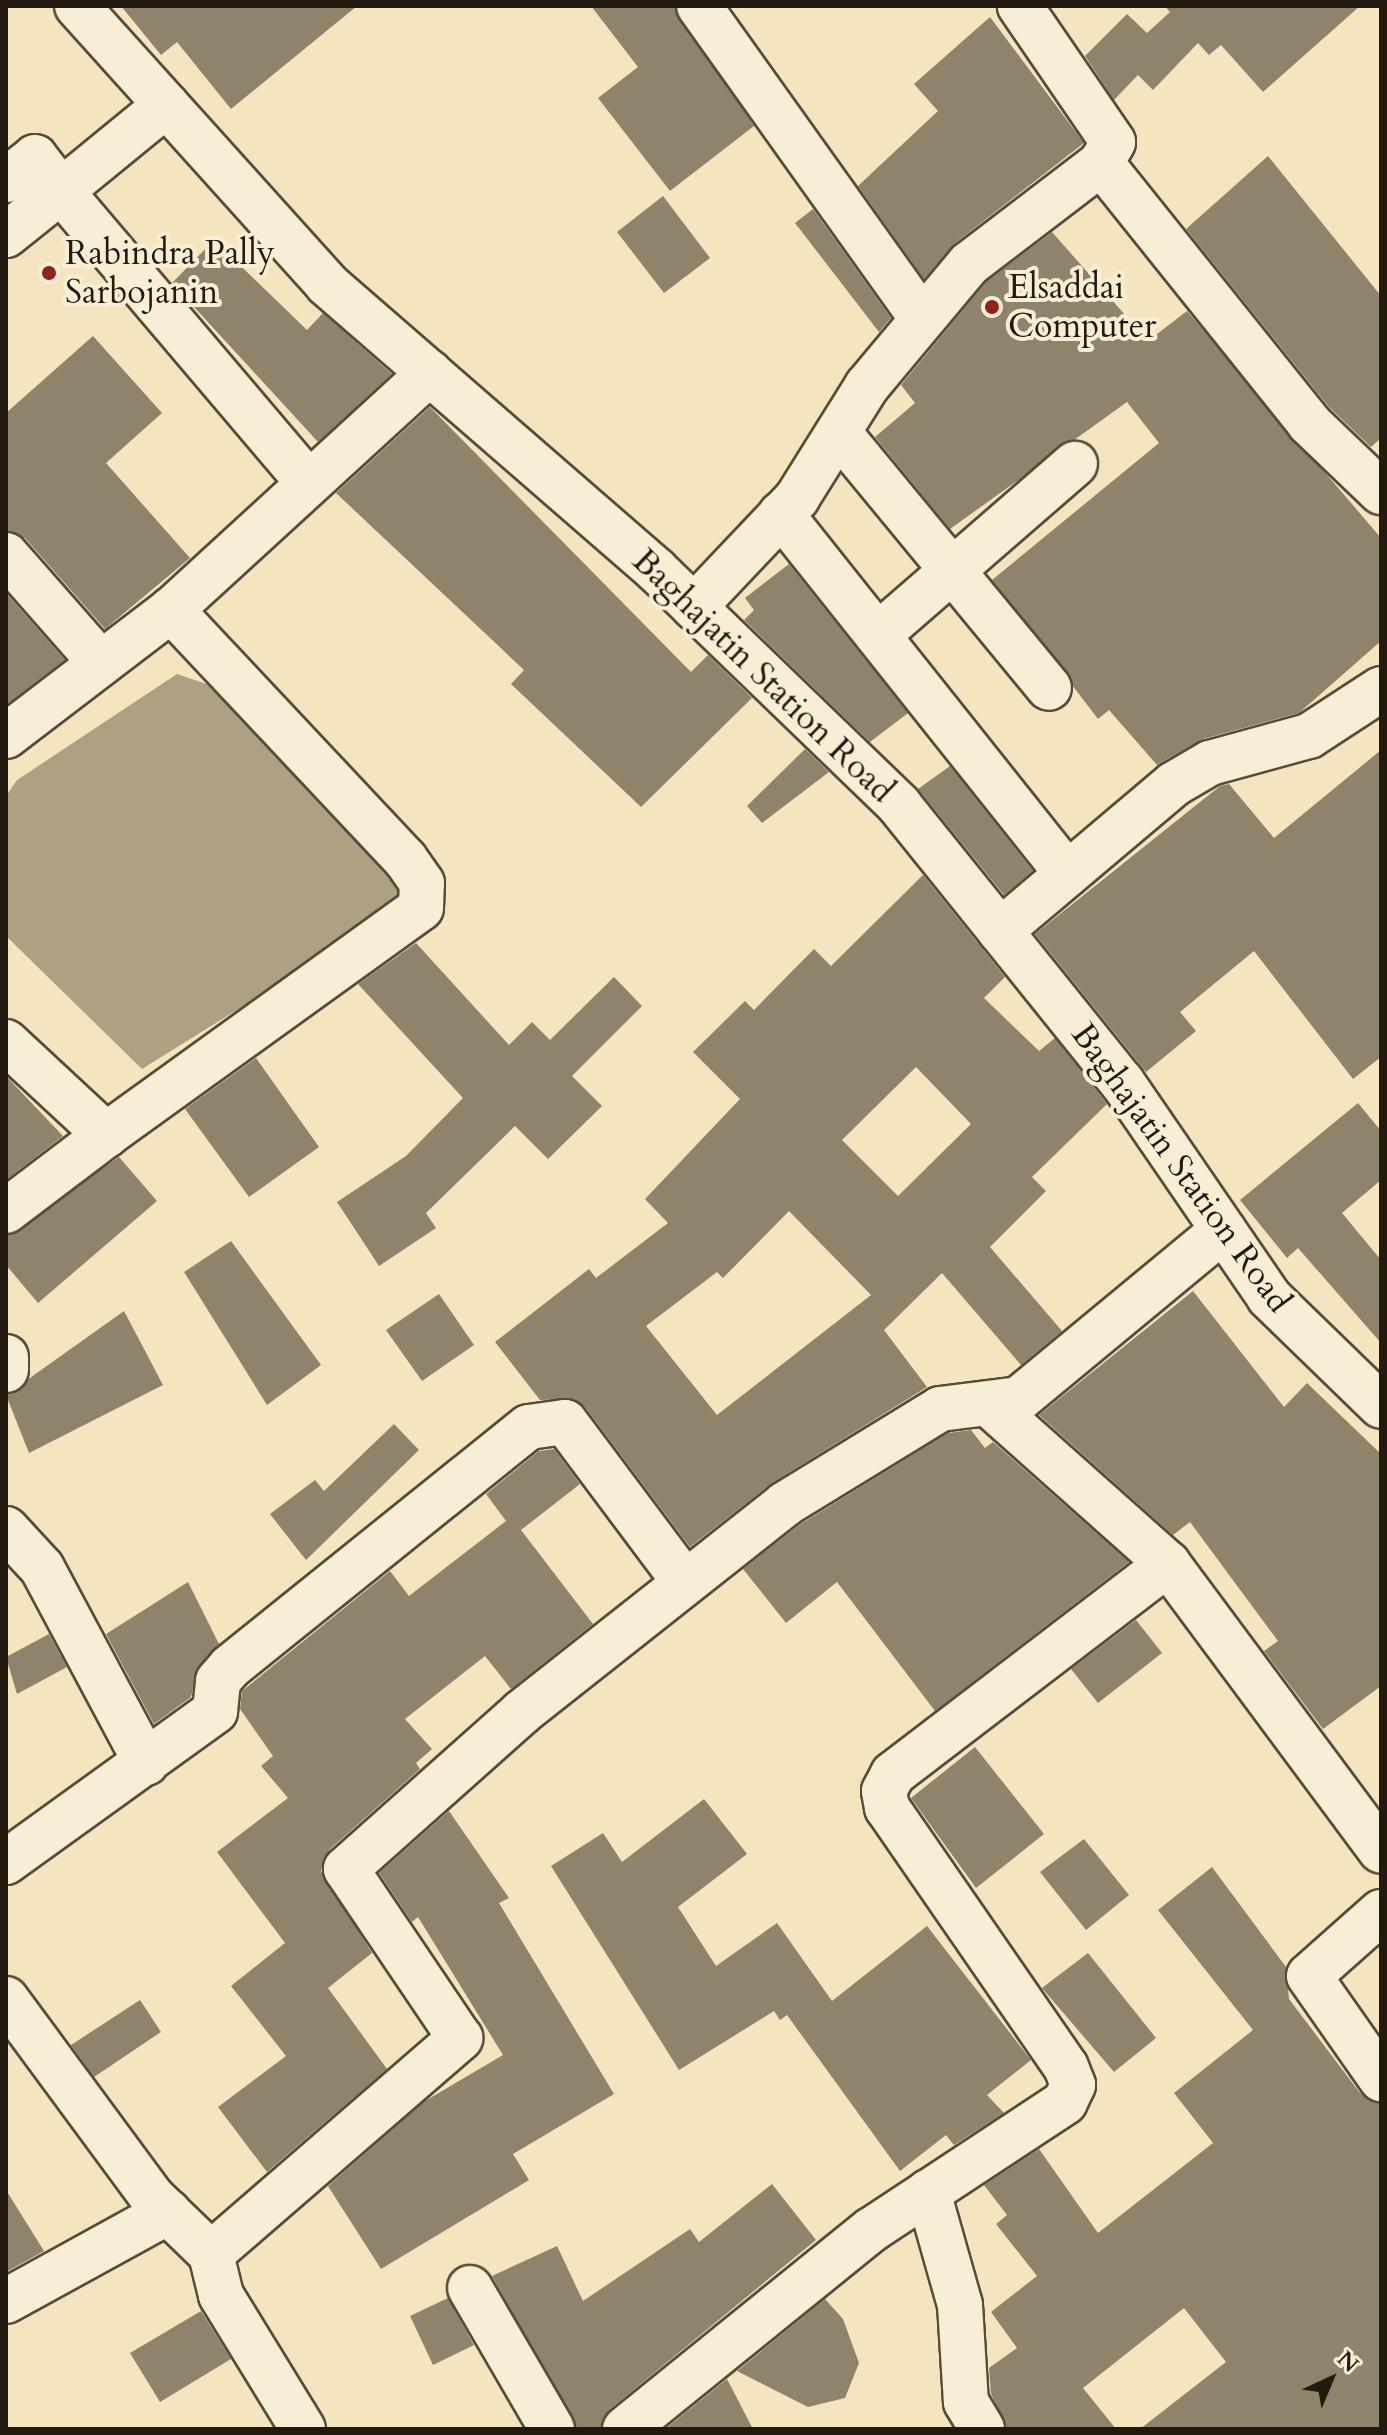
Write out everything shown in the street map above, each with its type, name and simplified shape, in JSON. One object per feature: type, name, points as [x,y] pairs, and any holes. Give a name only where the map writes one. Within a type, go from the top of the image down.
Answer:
[{"type":"street","name":"Baghajatin Station Road","points":[[77,6],[327,284],[694,607],[899,805],[1122,1082],[1269,1297],[1381,1406]]},
{"type":"street","points":[[699,6],[922,319]]},
{"type":"street","points":[[694,607],[781,514],[922,319],[969,264],[1101,163],[1113,142],[1020,6]]},
{"type":"street","points":[[6,235],[166,105]]},
{"type":"street","points":[[6,180],[35,157],[309,483]]},
{"type":"street","points":[[1101,163],[1309,423],[1381,492]]},
{"type":"street","points":[[7,733],[171,610],[430,373]]},
{"type":"street","points":[[839,433],[1049,688]]},
{"type":"street","points":[[878,635],[951,567],[1075,464]]},
{"type":"street","points":[[781,514],[1067,874]]},
{"type":"street","points":[[6,555],[101,663]]},
{"type":"street","points":[[6,1211],[106,1135],[421,908],[422,883],[405,859],[171,610]]},
{"type":"street","points":[[1000,931],[1067,874],[1210,763],[1309,736],[1381,689]]},
{"type":"street","points":[[6,1042],[106,1135]]},
{"type":"street","points":[[211,2254],[460,2038],[346,1869],[417,1799],[683,1580],[785,1504],[940,1409],[992,1407],[1019,1399],[1223,1230]]},
{"type":"street","points":[[6,1357],[6,1370]]},
{"type":"street","points":[[992,1407],[1168,1564],[1381,1851]]},
{"type":"street","points":[[6,1862],[215,1711],[218,1681],[230,1667],[545,1421],[565,1422],[683,1580]]},
{"type":"street","points":[[6,1529],[42,1568],[146,1763]]},
{"type":"street","points":[[625,2429],[928,2192],[1065,2102],[1073,2085],[887,1808],[884,1791],[893,1774],[1168,1564]]},
{"type":"street","points":[[1381,1912],[1309,1976],[1381,2079]]},
{"type":"street","points":[[6,1999],[168,2212],[211,2254],[221,2295],[303,2429]]},
{"type":"street","points":[[928,2192],[960,2305],[966,2402],[982,2429]]},
{"type":"street","points":[[6,2301],[168,2212]]},
{"type":"street","points":[[470,2288],[552,2429]]},
{"type":"shaded area","points":[[177,674],[251,699],[412,901],[142,1069],[6,936],[6,796],[17,780]]},
{"type":"building","points":[[121,6],[357,6],[231,109],[177,42],[161,55]]},
{"type":"building","points":[[591,6],[674,6],[754,126],[670,191],[598,98],[638,67]]},
{"type":"building","points":[[1165,6],[1360,6],[1263,92],[1221,45],[1209,55],[1198,43],[1153,90],[1138,75],[1114,100],[1085,56],[1127,14],[1147,33],[1170,12]]},
{"type":"building","points":[[990,17],[1084,143],[954,244],[924,279],[858,186],[938,111],[914,84]]},
{"type":"building","points":[[1268,156],[1381,296],[1381,438],[1371,447],[1328,406],[1186,229]]},
{"type":"building","points":[[663,196],[710,258],[664,293],[617,232]]},
{"type":"building","points":[[813,209],[891,318],[879,332],[795,223]]},
{"type":"building","points":[[1052,232],[1148,341],[1187,311],[1381,538],[1381,641],[1299,713],[1203,739],[1157,765],[1109,710],[1098,719],[992,580],[1159,443],[1127,402],[950,529],[875,437],[915,403],[901,385],[986,282]]},
{"type":"building","points":[[214,240],[307,330],[323,313],[392,374],[318,442],[172,283]]},
{"type":"building","points":[[93,336],[162,413],[106,463],[190,558],[105,629],[25,538],[6,531],[6,413]]},
{"type":"building","points":[[430,407],[691,672],[708,655],[752,698],[641,807],[511,684],[524,670],[336,493]]},
{"type":"building","points":[[789,564],[908,713],[870,742],[744,620],[754,610],[745,598]]},
{"type":"building","points":[[6,593],[65,660],[6,705]]},
{"type":"building","points":[[805,749],[829,772],[762,823],[747,806]]},
{"type":"building","points":[[1381,750],[1381,1057],[1353,1079],[1254,951],[1180,1012],[1196,1031],[1146,1072],[1035,934],[1220,786],[1229,784],[1274,838]]},
{"type":"building","points":[[950,766],[1033,871],[1004,895],[918,789]]},
{"type":"building","points":[[923,875],[1005,977],[984,998],[1039,1051],[1055,1038],[1107,1104],[1032,1177],[1046,1191],[990,1247],[1062,1331],[1021,1365],[942,1273],[884,1330],[927,1387],[772,1483],[690,1547],[585,1407],[574,1399],[540,1400],[495,1342],[589,1269],[596,1278],[668,1223],[645,1199],[740,1099],[693,1052],[745,1001],[754,1010],[814,949],[831,966]],"holes":[[[916,1067],[971,1124],[898,1196],[842,1140]],[[789,1211],[871,1295],[717,1415],[646,1326],[717,1272],[723,1278]]]},
{"type":"building","points":[[416,943],[509,1045],[532,1022],[550,1040],[614,977],[642,1006],[572,1076],[602,1106],[548,1159],[515,1126],[426,1213],[436,1228],[379,1266],[337,1202],[406,1156],[463,1098],[358,984]]},
{"type":"building","points":[[256,1058],[319,1147],[249,1197],[185,1109]]},
{"type":"building","points":[[6,1076],[63,1136],[6,1180]]},
{"type":"building","points":[[1358,1103],[1381,1131],[1381,1180],[1342,1213],[1381,1260],[1381,1343],[1298,1248],[1287,1258],[1240,1200]]},
{"type":"building","points":[[119,1157],[157,1201],[38,1303],[6,1265],[6,1235]]},
{"type":"building","points":[[231,1241],[321,1365],[267,1405],[184,1272]]},
{"type":"building","points":[[1193,1291],[1284,1407],[1307,1383],[1381,1454],[1381,1686],[1323,1729],[1264,1651],[1278,1641],[1190,1522],[1173,1535],[1039,1415]]},
{"type":"building","points":[[439,1294],[474,1345],[422,1381],[386,1330]]},
{"type":"building","points":[[124,1311],[163,1385],[29,1453],[6,1395]]},
{"type":"building","points":[[394,1424],[419,1450],[306,1560],[270,1514],[315,1480],[324,1491]]},
{"type":"building","points":[[971,1430],[985,1448],[993,1442],[1129,1562],[935,1711],[837,1582],[786,1623],[743,1569],[799,1525],[948,1433]]},
{"type":"building","points":[[554,1449],[580,1484],[521,1530],[593,1624],[511,1689],[485,1656],[405,1719],[432,1749],[416,1763],[420,1769],[329,1850],[321,1871],[372,1953],[328,1988],[387,2069],[267,2172],[218,2107],[286,2056],[231,1986],[285,1943],[217,1852],[288,1798],[261,1766],[273,1756],[240,1709],[242,1691],[390,1571],[409,1596],[506,1521],[486,1494],[539,1451]]},
{"type":"building","points":[[188,1582],[219,1644],[199,1666],[191,1697],[154,1724],[106,1634]]},
{"type":"building","points":[[1136,1620],[1162,1653],[1098,1703],[1071,1669]]},
{"type":"building","points":[[49,1634],[67,1667],[17,1694],[6,1657]]},
{"type":"building","points":[[975,1747],[1044,1834],[976,1888],[911,1798]]},
{"type":"building","points":[[704,1799],[747,1854],[678,1907],[716,1966],[777,1923],[832,2001],[927,1926],[1031,2060],[987,2095],[1004,2113],[954,2145],[946,2135],[900,2171],[787,2015],[780,2020],[774,2011],[679,2070],[551,1866],[603,1833],[622,1862]]},
{"type":"building","points":[[449,1811],[509,1898],[499,1903],[614,2094],[513,2154],[529,2180],[381,2269],[328,2186],[425,2101],[503,2055],[418,1917],[412,1922],[379,1873]]},
{"type":"building","points":[[1084,1839],[1129,1895],[1086,1930],[1040,1872]]},
{"type":"building","points":[[1212,1867],[1286,1967],[1289,1999],[1360,2093],[1381,2104],[1381,2429],[1140,2429],[1226,2362],[1184,2308],[1083,2388],[1116,2429],[1007,2429],[991,2394],[989,2368],[1017,2348],[991,2312],[1037,2276],[996,2224],[1007,2215],[984,2185],[1039,2149],[1098,2233],[1213,2143],[1174,2093],[1253,2030],[1158,1910]]},
{"type":"building","points":[[1088,1953],[1156,2038],[1114,2072],[1042,1988]]},
{"type":"building","points":[[140,2000],[161,2032],[94,2077],[71,2045]]},
{"type":"building","points":[[772,2184],[816,2240],[609,2410],[601,2429],[577,2429],[492,2276],[557,2246],[583,2301],[690,2229],[699,2242]]},
{"type":"building","points":[[6,2190],[44,2251],[6,2272]]},
{"type":"building","points":[[448,2298],[474,2345],[433,2365],[410,2316]]},
{"type":"building","points":[[825,2299],[843,2319],[859,2363],[845,2398],[808,2407],[737,2371]]},
{"type":"building","points":[[201,2311],[231,2359],[160,2402],[130,2353]]},
{"type":"building","points":[[727,2379],[753,2429],[665,2429]]},
{"type":"place","name":"Rabindra Pally Sarbojanin","points":[[49,273]]},
{"type":"place","name":"Elsaddai Computer","points":[[992,307]]}]
